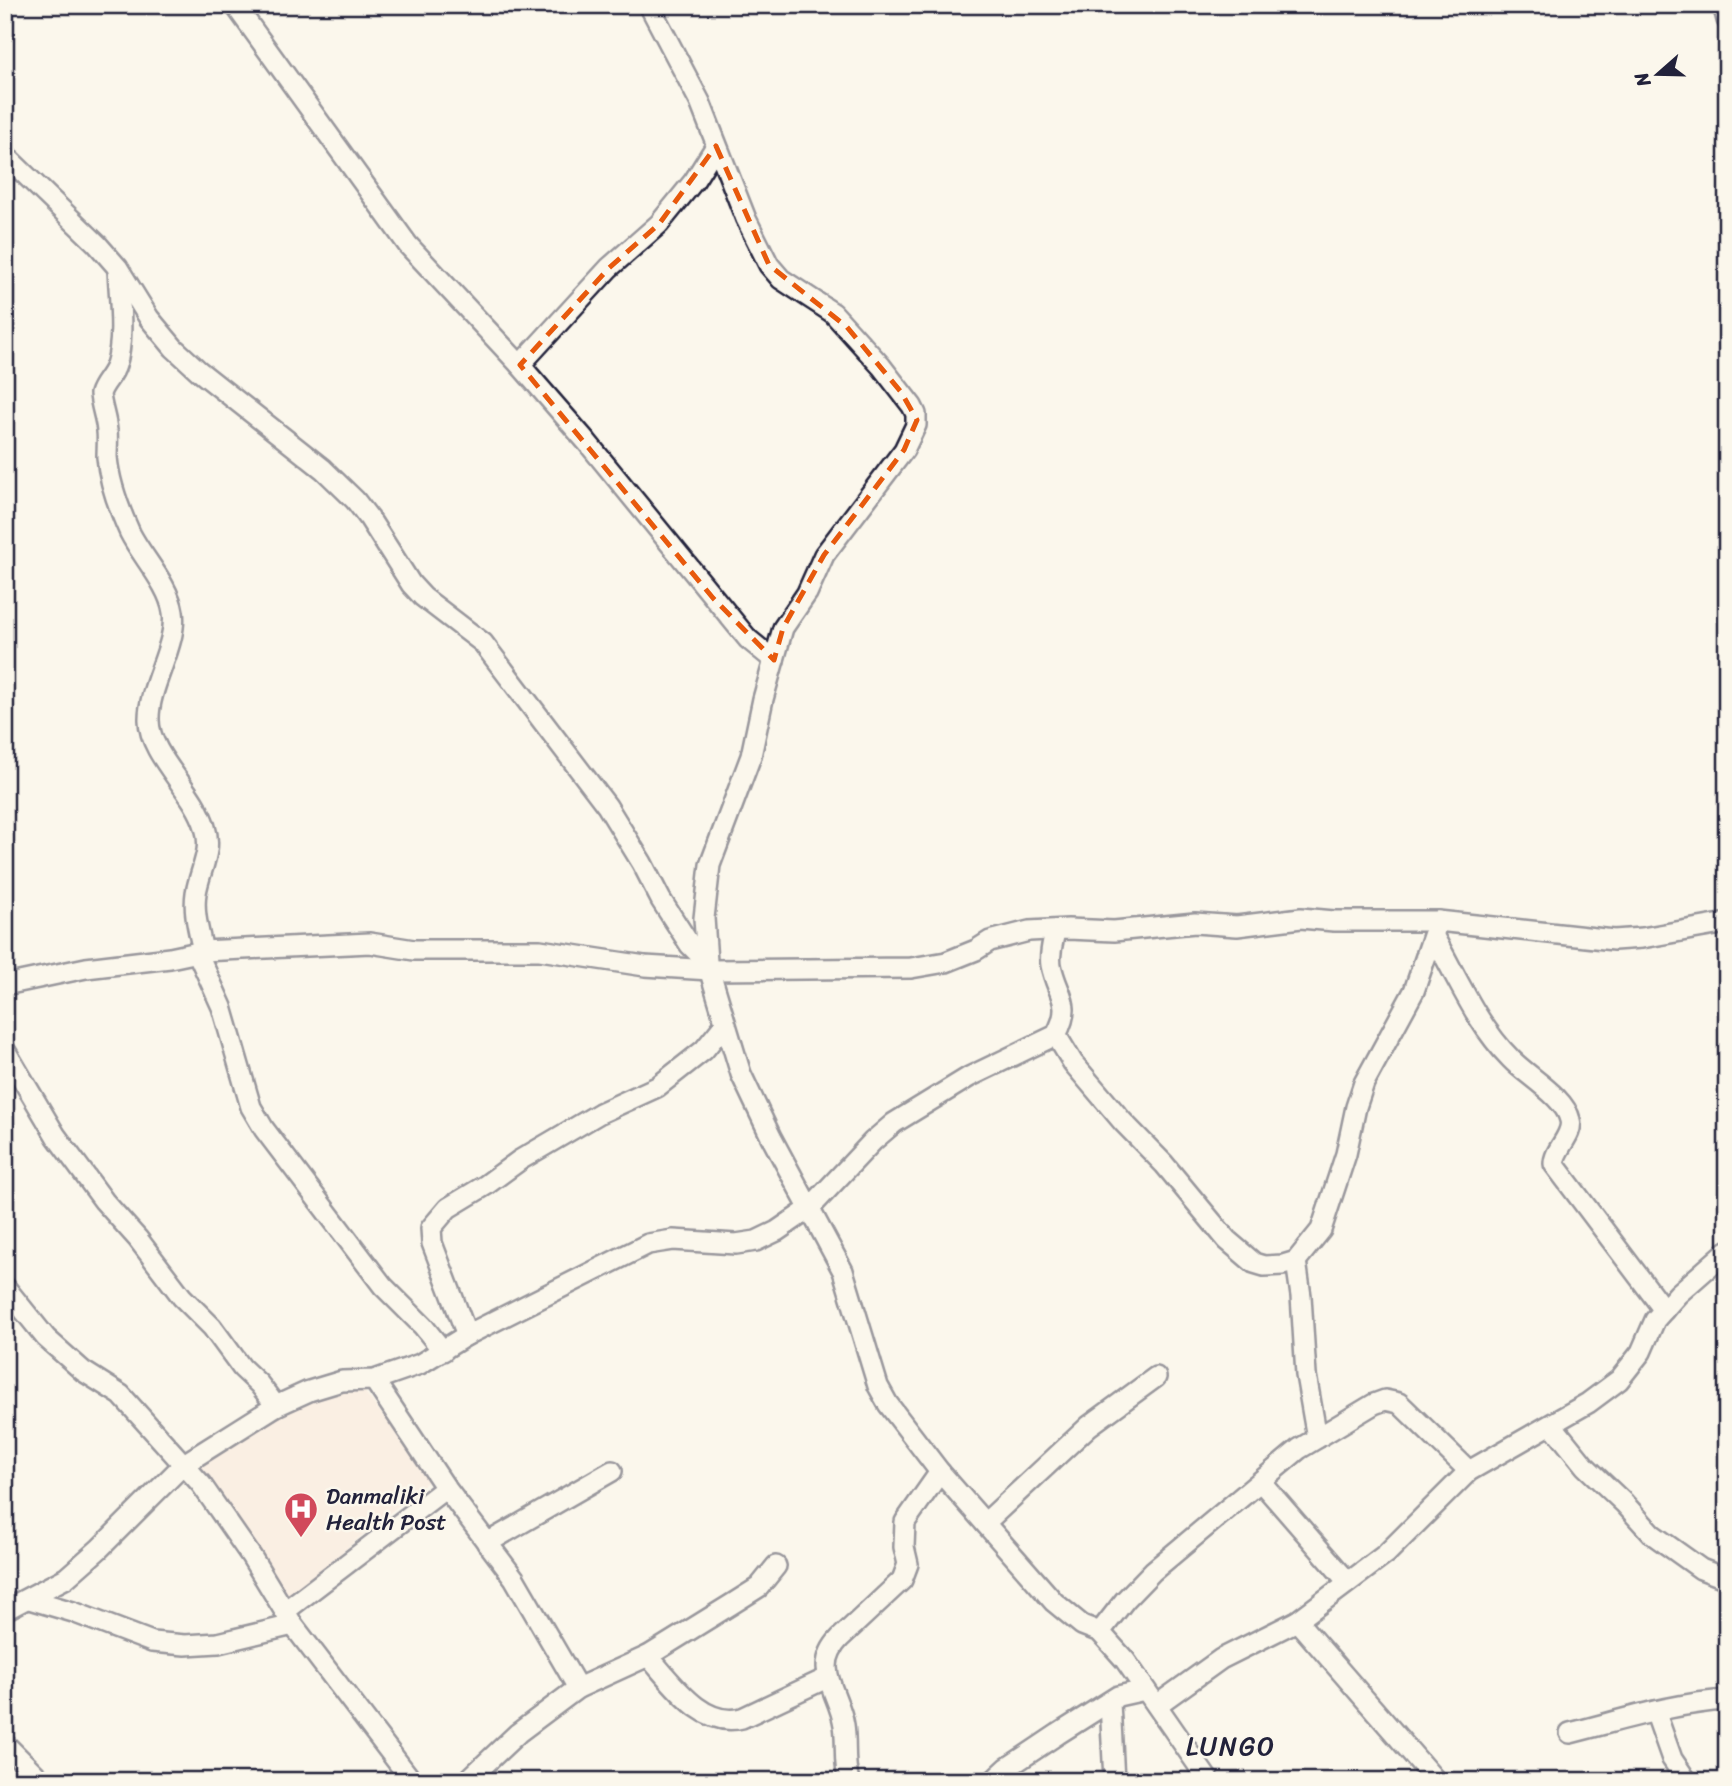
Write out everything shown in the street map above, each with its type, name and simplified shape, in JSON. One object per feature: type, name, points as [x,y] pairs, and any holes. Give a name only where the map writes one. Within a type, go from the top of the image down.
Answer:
[{"type":"street","points":[[235,5],[408,245],[520,365],[587,442],[748,639],[774,660]]},
{"type":"street","points":[[649,5],[700,102],[746,219],[769,265],[781,279],[817,301],[848,327],[901,391],[917,420],[914,433],[904,450],[824,555],[807,593],[783,628],[751,756],[710,865],[704,918],[708,966],[725,1024],[741,1074],[843,1271],[878,1386],[888,1404],[940,1472],[1054,1602],[1082,1625],[1100,1632],[1125,1660],[1209,1781]]},
{"type":"street","points":[[1723,5],[1727,20]]},
{"type":"street","points":[[520,365],[609,268],[659,224],[694,181],[716,146]]},
{"type":"street","points":[[5,155],[69,216],[118,268],[149,318],[174,348],[323,469],[369,518],[411,584],[423,597],[483,643],[607,806],[668,912],[708,966]]},
{"type":"street","points":[[118,268],[119,354],[114,372],[100,394],[107,431],[107,460],[130,533],[153,570],[173,612],[172,631],[156,677],[148,723],[160,754],[192,798],[207,834],[209,844],[196,895],[200,951],[222,1007],[251,1107],[264,1129],[374,1275],[443,1351]]},
{"type":"street","points":[[748,639],[769,680]]},
{"type":"street","points":[[5,985],[86,968],[170,958],[200,951],[370,943],[414,950],[540,950],[645,966],[874,969],[928,966],[959,958],[990,941],[1008,935],[1055,930],[1114,931],[1195,923],[1237,926],[1301,918],[1614,940],[1642,938],[1727,923]]},
{"type":"street","points":[[1056,1035],[1073,1063],[1123,1122],[1164,1164],[1227,1240],[1247,1259],[1264,1266],[1283,1265],[1296,1261],[1321,1230],[1346,1154],[1364,1083],[1414,991],[1436,929]]},
{"type":"street","points":[[1436,929],[1469,1004],[1490,1036],[1512,1060],[1561,1103],[1569,1117],[1570,1126],[1553,1160],[1554,1164],[1664,1310]]},
{"type":"street","points":[[5,1610],[66,1578],[184,1464],[276,1406],[309,1391],[342,1381],[374,1381],[420,1364],[467,1335],[648,1244],[673,1240],[736,1244],[755,1241],[777,1231],[809,1209],[873,1141],[894,1124],[969,1077],[1056,1035],[1065,1015],[1064,1002],[1051,965],[1050,954],[1055,930]]},
{"type":"street","points":[[467,1335],[432,1243],[431,1228],[448,1208],[520,1160],[600,1113],[657,1087],[704,1049],[725,1024]]},
{"type":"street","points":[[5,1050],[56,1136],[104,1201],[276,1406]]},
{"type":"street","points":[[993,1781],[1058,1734],[1128,1692],[1151,1697],[1297,1621],[1385,1554],[1469,1471],[1552,1425],[1619,1380],[1641,1352],[1655,1320],[1727,1251]]},
{"type":"street","points":[[1296,1261],[1306,1375],[1317,1438]]},
{"type":"street","points":[[5,1287],[46,1338],[83,1371],[121,1395],[201,1484],[251,1556],[289,1618],[412,1781]]},
{"type":"street","points":[[985,1523],[1089,1426],[1156,1377]]},
{"type":"street","points":[[374,1381],[446,1488],[514,1578],[578,1688]]},
{"type":"street","points":[[1100,1632],[1125,1600],[1153,1571],[1299,1449],[1374,1404],[1385,1400],[1399,1403],[1469,1471]]},
{"type":"street","points":[[1552,1425],[1585,1466],[1652,1534],[1701,1569],[1727,1579]]},
{"type":"street","points":[[487,1543],[612,1471]]},
{"type":"street","points":[[843,1779],[844,1724],[827,1678],[830,1647],[902,1580],[908,1564],[904,1547],[905,1522],[940,1472]]},
{"type":"street","points":[[1261,1482],[1348,1582]]},
{"type":"street","points":[[29,1599],[73,1612],[152,1642],[185,1645],[218,1643],[289,1618],[446,1488]]},
{"type":"street","points":[[467,1781],[518,1733],[578,1688],[648,1656],[759,1587],[776,1566]]},
{"type":"street","points":[[1297,1621],[1436,1781]]},
{"type":"street","points":[[648,1656],[694,1704],[707,1714],[727,1720],[753,1714],[827,1678]]},
{"type":"street","points":[[1570,1733],[1706,1701],[1727,1700]]},
{"type":"street","points":[[1110,1702],[1114,1781]]},
{"type":"street","points":[[1655,1712],[1672,1759],[1687,1781]]},
{"type":"street","points":[[5,1744],[42,1781]]},
{"type":"highlighted area","points":[[716,146],[769,265],[847,327],[901,392],[917,420],[904,450],[824,555],[783,628],[774,660],[713,598],[520,365],[609,268],[659,224]]},
{"type":"shaded area","name":"Danmaliki Health Post","points":[[352,1375],[431,1479],[286,1598],[195,1467]]},
{"type":"place","name":"Danmaliki Health Post","points":[[301,1539]]},
{"type":"district","name":"LUNGO","points":[[1231,1746]]}]
